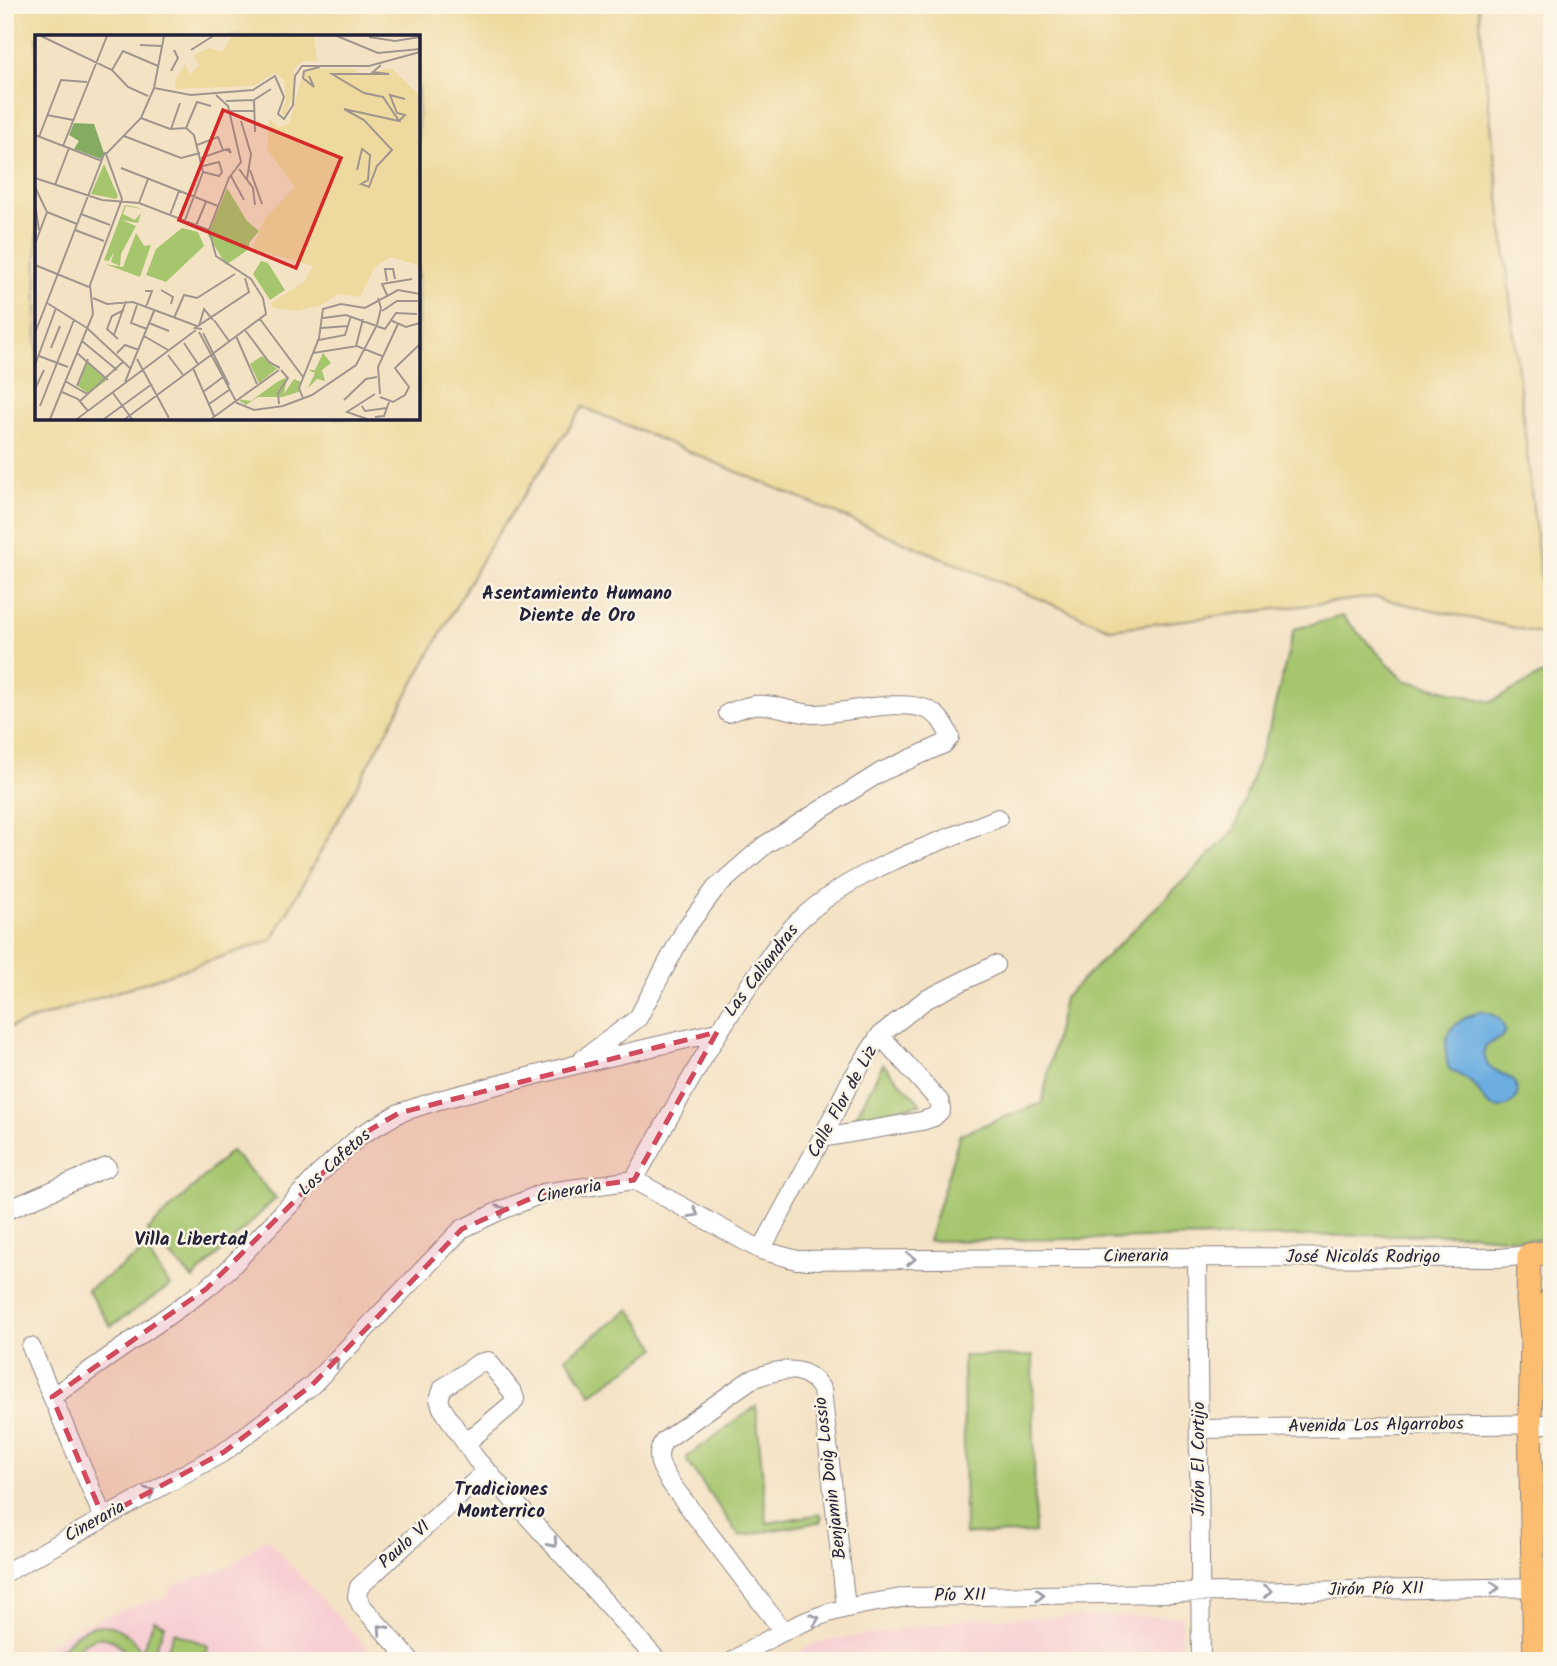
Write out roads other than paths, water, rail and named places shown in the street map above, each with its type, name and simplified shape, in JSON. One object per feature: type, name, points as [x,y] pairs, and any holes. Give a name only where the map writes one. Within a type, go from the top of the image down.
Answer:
[{"type":"main road","points":[[1535,1661],[1543,1587],[1541,1423],[1528,1300],[1528,1255],[1552,1252]]},
{"type":"main road","points":[[1532,1338],[1552,1297]]},
{"type":"street","points":[[575,1065],[638,1018],[697,913],[715,889],[765,845],[881,772],[944,744],[950,737],[944,723],[924,708],[897,706],[813,713],[752,705],[728,713]]},
{"type":"street","name":"Las Caliandras","points":[[634,1180],[717,1032],[773,951],[803,916],[839,890],[881,867],[998,818]]},
{"type":"street","name":"Calle Flor de Liz","points":[[761,1250],[850,1082],[880,1035],[925,1000],[995,965]]},
{"type":"street","name":"Los Cafetos","points":[[52,1396],[206,1289],[228,1270],[360,1135],[400,1113],[575,1065],[717,1032]]},
{"type":"street","points":[[822,1138],[922,1121],[934,1117],[941,1110],[940,1102],[880,1035]]},
{"type":"street","points":[[5,1211],[107,1167]]},
{"type":"street","name":"Cineraria","points":[[5,1573],[223,1452],[312,1385],[462,1229],[543,1193],[634,1180],[761,1250],[797,1260],[1198,1257]]},
{"type":"street","name":"José Nicolás Rodrigo","points":[[1198,1257],[1500,1258],[1528,1255]]},
{"type":"street","name":"Jirón El Cortijo","points":[[1198,1257],[1201,1661]]},
{"type":"street","points":[[31,1347],[103,1517]]},
{"type":"street","points":[[466,1443],[512,1404],[514,1399],[488,1361],[480,1363],[443,1388],[439,1399],[466,1443],[491,1474],[658,1661]]},
{"type":"street","name":"Benjamin Doig Lossio","points":[[783,1632],[672,1485],[659,1461],[658,1449],[664,1441],[750,1380],[760,1376],[789,1370],[806,1373],[816,1380],[821,1391],[846,1608]]},
{"type":"street","name":"Avenida Los Algarrobos","points":[[1200,1429],[1541,1423]]},
{"type":"street","name":"Paulo VI","points":[[411,1661],[361,1605],[357,1596],[359,1587],[481,1476],[491,1474]]},
{"type":"street","name":"Jirón Pío XII","points":[[1200,1592],[1543,1587]]},
{"type":"street","name":"Pío XII","points":[[733,1661],[783,1632],[846,1608],[907,1597],[1200,1592]]},
{"type":"water","points":[[1481,1011],[1497,1017],[1505,1031],[1501,1038],[1485,1046],[1484,1055],[1488,1066],[1514,1082],[1518,1090],[1512,1103],[1499,1108],[1488,1103],[1472,1083],[1448,1067],[1446,1045],[1450,1031],[1461,1020]]},
{"type":"district","name":"Asentamiento Humano Diente de Oro","points":[[577,605]]},
{"type":"district","name":"Villa Libertad","points":[[191,1240]]},
{"type":"district","name":"Tradiciones Monterrico","points":[[501,1501]]}]
